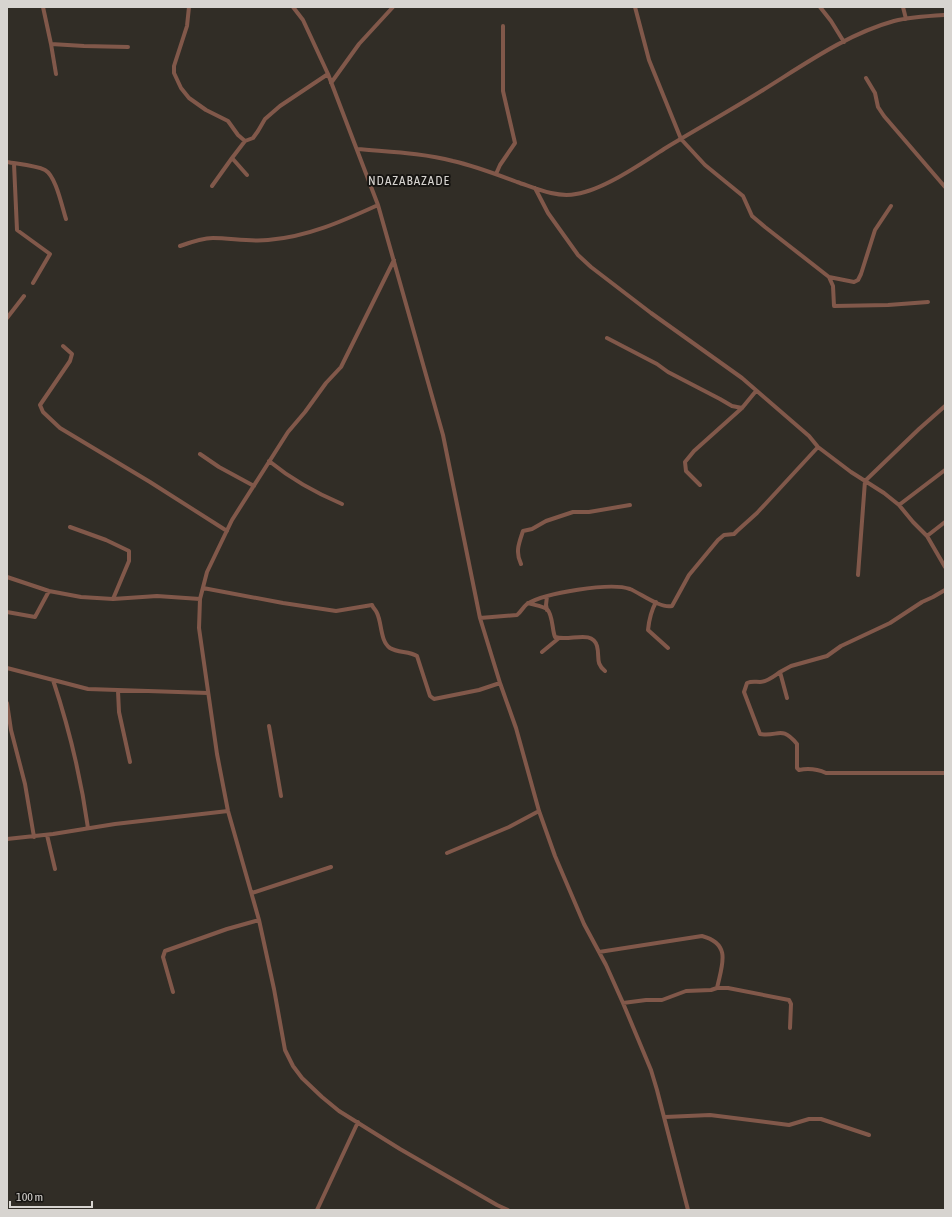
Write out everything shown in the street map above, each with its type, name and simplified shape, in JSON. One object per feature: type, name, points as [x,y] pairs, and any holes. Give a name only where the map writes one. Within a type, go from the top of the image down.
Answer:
[{"type":"street","points":[[43,7],[56,74]]},
{"type":"street","points":[[189,7],[187,26],[174,66],[174,73],[181,88],[189,98],[228,121],[238,135],[245,141]]},
{"type":"street","points":[[293,7],[303,20],[328,74],[378,205],[443,435],[480,618],[500,683],[516,728],[539,811],[555,856],[584,924],[623,1003],[651,1070],[688,1210]]},
{"type":"street","points":[[332,84],[359,44],[393,7]]},
{"type":"street","points":[[636,7],[649,60],[681,139],[705,165],[743,196],[752,216],[829,277],[854,282],[858,280],[865,264],[875,230],[891,206]]},
{"type":"street","points":[[820,7],[844,42]]},
{"type":"street","points":[[903,7],[906,19]]},
{"type":"street","points":[[357,149],[437,158],[469,165],[535,188],[561,195],[576,194],[595,188],[628,171],[802,65],[844,42],[872,29],[906,19],[945,15]]},
{"type":"street","points":[[496,174],[514,143],[503,91],[503,26]]},
{"type":"street","points":[[51,44],[128,47]]},
{"type":"street","points":[[212,186],[245,141],[253,138],[265,119],[328,74]]},
{"type":"street","points":[[866,78],[876,94],[878,107],[884,116],[945,187]]},
{"type":"street","points":[[232,158],[247,175]]},
{"type":"street","points":[[7,162],[43,169],[49,173],[56,188],[66,219]]},
{"type":"street","points":[[14,164],[17,230],[50,254],[33,283]]},
{"type":"street","points":[[535,188],[548,213],[578,255],[651,313],[731,370],[809,436],[818,446],[851,472],[884,493],[899,505],[927,536],[945,567]]},
{"type":"street","points":[[180,246],[198,240],[212,238],[267,240],[299,235],[338,223],[378,205]]},
{"type":"street","points":[[394,260],[341,366],[288,432],[232,520],[207,572],[200,599],[199,628],[217,754],[228,811],[259,920],[274,988],[285,1050],[290,1060],[302,1078],[322,1097],[339,1110],[400,1149],[508,1210]]},
{"type":"street","points":[[829,277],[833,286],[834,306],[888,305],[928,302]]},
{"type":"street","points":[[7,318],[24,296]]},
{"type":"street","points":[[607,338],[732,406],[742,408]]},
{"type":"street","points":[[63,346],[72,354],[70,361],[40,405],[42,412],[60,428],[150,482],[227,531]]},
{"type":"street","points":[[700,485],[686,471],[685,462],[694,451],[742,408],[756,391]]},
{"type":"street","points":[[858,575],[865,481],[945,406]]},
{"type":"street","points":[[480,618],[517,615],[528,603],[563,591],[615,586],[630,589],[668,607],[672,606],[689,575],[718,540],[724,535],[734,534],[757,513],[818,446]]},
{"type":"street","points":[[200,454],[254,486]]},
{"type":"street","points":[[269,461],[313,490],[342,504]]},
{"type":"street","points":[[899,505],[945,470]]},
{"type":"street","points":[[520,564],[517,557],[518,547],[523,531],[532,529],[546,521],[574,512],[588,512],[630,504]]},
{"type":"street","points":[[927,536],[945,522]]},
{"type":"street","points":[[70,527],[106,540],[129,551],[129,561],[113,599]]},
{"type":"street","points":[[7,577],[49,591],[80,597],[113,599],[157,596],[200,599]]},
{"type":"street","points":[[203,588],[336,611],[372,605],[378,614],[384,638],[390,648],[417,656],[430,696],[434,699],[479,690],[500,683]]},
{"type":"street","points":[[945,590],[933,598],[922,602],[890,623],[841,646],[827,656],[791,666],[765,681],[752,681],[747,683],[744,692],[760,734],[765,735],[779,732],[790,735],[797,744],[797,768],[799,770],[808,768],[826,773],[945,773]]},
{"type":"street","points":[[7,612],[35,617],[49,591]]},
{"type":"street","points":[[548,596],[546,605],[547,610],[550,614],[553,632],[556,637],[559,638]]},
{"type":"street","points":[[656,602],[652,608],[648,630],[668,648]]},
{"type":"street","points":[[528,603],[547,610]]},
{"type":"street","points":[[542,652],[559,638],[592,638],[596,641],[600,667],[605,671]]},
{"type":"street","points":[[7,668],[88,689],[208,694]]},
{"type":"street","points":[[780,672],[787,698]]},
{"type":"street","points":[[53,680],[72,744],[84,800],[88,828]]},
{"type":"street","points":[[118,691],[119,712],[130,762]]},
{"type":"street","points":[[7,703],[11,730],[25,784],[34,837]]},
{"type":"street","points":[[269,726],[281,796]]},
{"type":"street","points":[[7,839],[34,837],[116,824],[228,811]]},
{"type":"street","points":[[447,853],[510,827],[539,811]]},
{"type":"street","points":[[47,835],[55,869]]},
{"type":"street","points":[[252,893],[331,867]]},
{"type":"street","points":[[173,992],[163,957],[165,951],[259,920]]},
{"type":"street","points":[[599,952],[702,936],[712,938],[719,944],[723,953],[717,988]]},
{"type":"street","points":[[623,1003],[646,1000],[662,1000],[686,991],[728,988],[789,1000],[791,1004],[790,1028]]},
{"type":"street","points":[[664,1117],[710,1115],[789,1125],[809,1119],[821,1119],[869,1135]]},
{"type":"street","points":[[317,1210],[358,1122]]},
{"type":"district","name":"NDAZABAZADE","points":[[409,180]]}]
